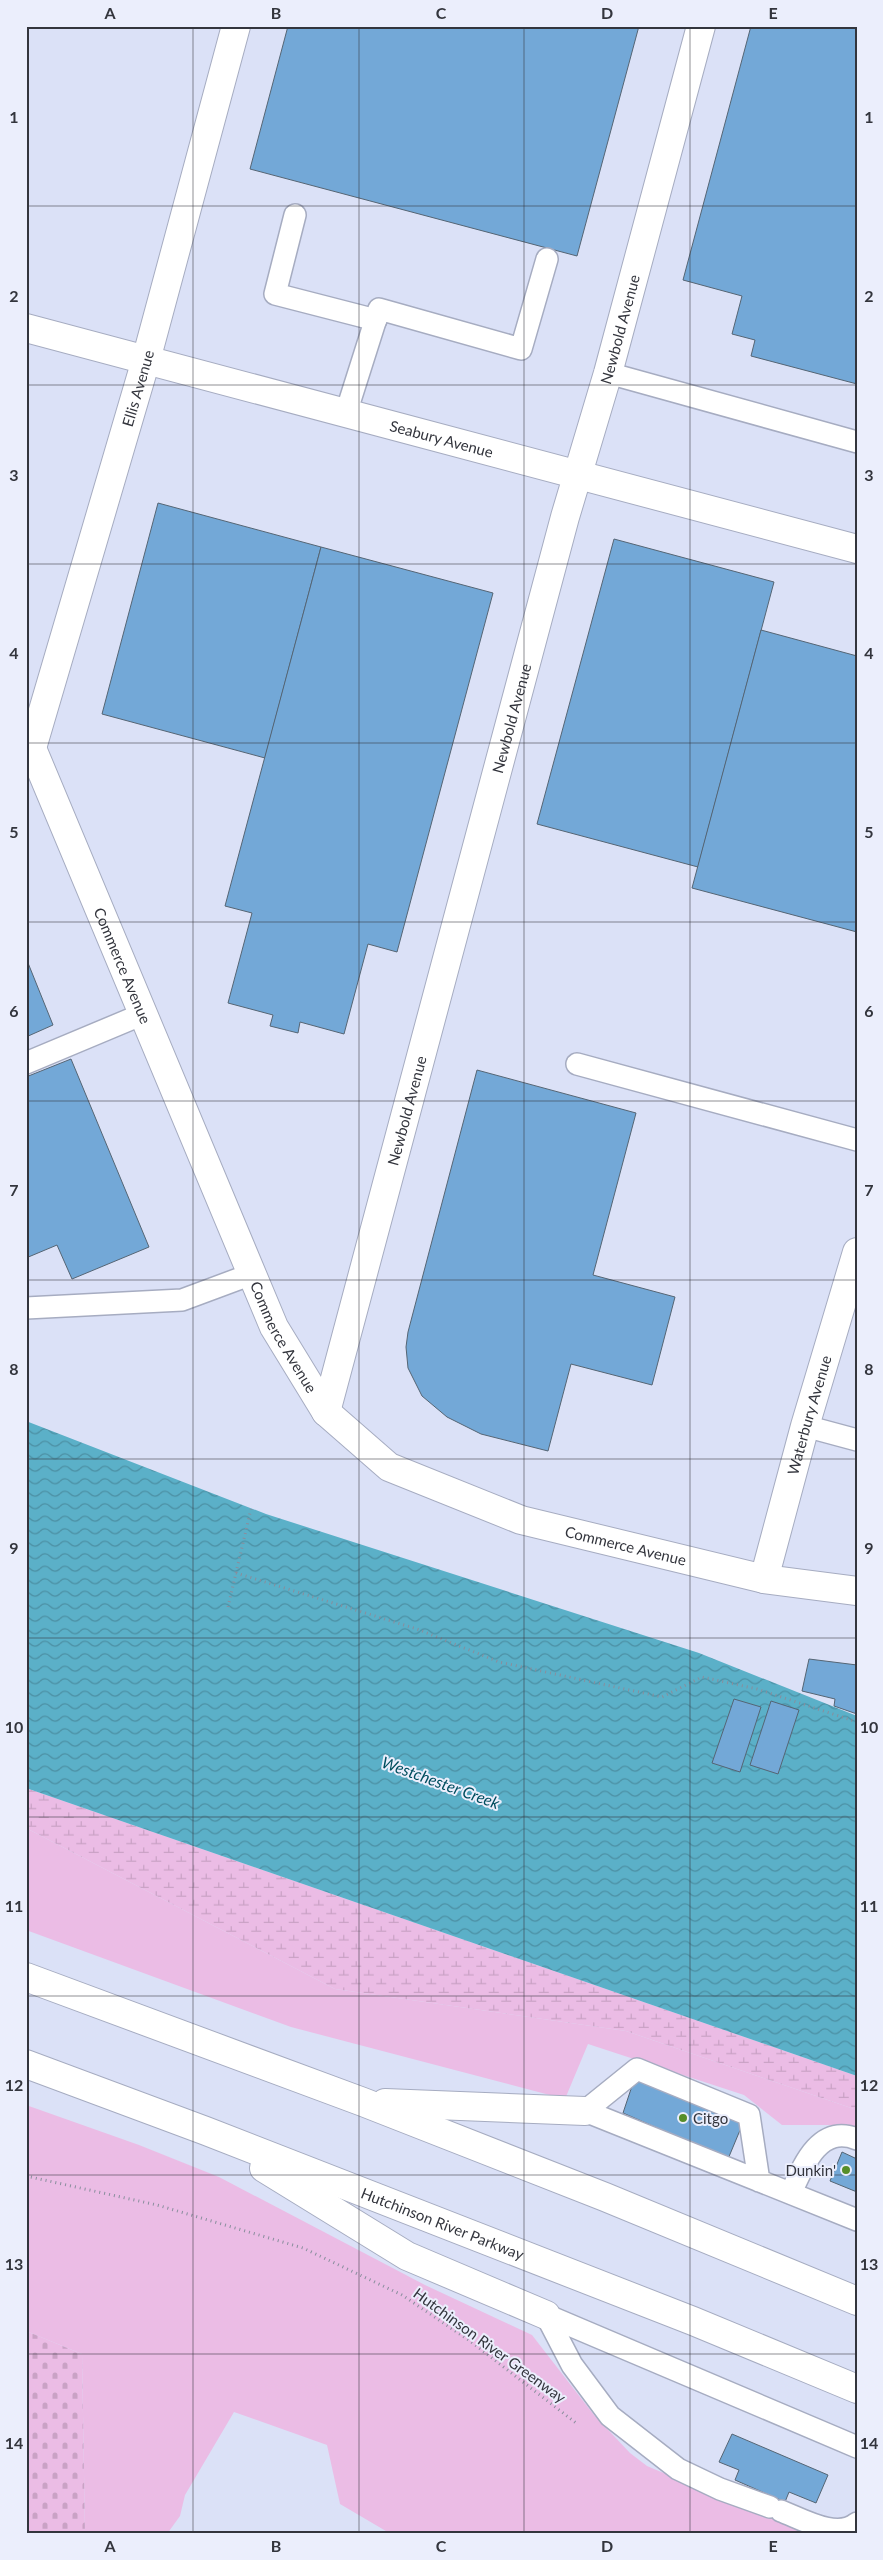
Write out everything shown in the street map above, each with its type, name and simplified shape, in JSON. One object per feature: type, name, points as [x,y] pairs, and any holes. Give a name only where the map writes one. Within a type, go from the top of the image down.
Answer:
[{"type":"main road","name":"Ellis Avenue","points":[[29,741],[146,360],[236,26]]},
{"type":"main road","name":"Newbold Avenue","points":[[326,1412],[701,26]]},
{"type":"main road","name":"Seabury Avenue","points":[[26,328],[857,549]]},
{"type":"main road","name":"Commerce Avenue","points":[[29,741],[274,1327],[326,1412],[389,1467],[521,1520],[764,1579],[857,1591]]},
{"type":"main road","name":"Waterbury Avenue","points":[[764,1579],[805,1426],[857,1252]]},
{"type":"main road","points":[[26,1977],[364,2102],[614,2201],[857,2301]]},
{"type":"main road","name":"Hutchinson River Parkway","points":[[26,2064],[206,2131],[684,2318],[857,2389]]},
{"type":"main road","points":[[364,2102],[586,2111]]},
{"type":"main road","points":[[206,2131],[407,2256],[546,2315]]},
{"type":"lane","points":[[295,216],[275,294],[376,320]]},
{"type":"lane","points":[[346,413],[379,309],[521,349],[546,259]]},
{"type":"lane","points":[[608,373],[857,442]]},
{"type":"lane","points":[[26,1062],[143,1014]]},
{"type":"lane","points":[[577,1064],[857,1140]]},
{"type":"lane","points":[[26,1308],[182,1300],[252,1274]]},
{"type":"lane","points":[[805,1426],[857,1440]]},
{"type":"lane","points":[[760,2181],[749,2115],[637,2069],[586,2111],[760,2181],[791,2193],[857,2220]]},
{"type":"lane","points":[[791,2193],[808,2156],[827,2138],[848,2135],[857,2139]]},
{"type":"lane","points":[[546,2315],[857,2447]]},
{"type":"lane","points":[[546,2315],[572,2365],[610,2416],[678,2469],[720,2489],[831,2529],[851,2528],[857,2523]]},
{"type":"path","points":[[228,1607],[251,1509]]},
{"type":"path","points":[[236,1573],[417,1629],[499,1662],[662,1697],[702,1677],[757,1688],[857,1722]]},
{"type":"path","name":"Hutchinson River Greenway","points":[[26,2176],[157,2205],[303,2248],[402,2295],[470,2341],[582,2429]]},
{"type":"green space","points":[[26,1788],[857,2076],[857,2110],[626,2031],[335,1989],[26,1828]]},
{"type":"green space","points":[[26,1828],[335,1989],[626,2031],[857,2110],[857,2130],[845,2125],[782,2125],[744,2095],[588,2044],[565,2099],[291,2027],[26,1930]]},
{"type":"green space","points":[[26,2105],[139,2145],[219,2177],[425,2285],[532,2335],[594,2415],[630,2453],[647,2466],[808,2534],[391,2534],[340,2504],[327,2445],[234,2412],[185,2495],[180,2516],[167,2534],[85,2534],[82,2354],[26,2331]]},
{"type":"green space","points":[[26,2331],[82,2354],[85,2534],[26,2534]]},
{"type":"water","name":"Westchester Creek","points":[[26,1421],[266,1514],[699,1653],[857,1716],[857,2076],[26,1788]]},
{"type":"building","points":[[288,26],[639,26],[577,256],[250,169]]},
{"type":"building","points":[[751,26],[857,26],[857,384],[751,356],[755,340],[732,334],[742,296],[683,280]]},
{"type":"building","points":[[158,503],[321,547],[265,758],[102,714]]},
{"type":"building","points":[[614,539],[774,582],[698,867],[537,824]]},
{"type":"building","points":[[321,547],[493,593],[397,952],[368,944],[344,1034],[300,1022],[298,1033],[270,1026],[273,1015],[228,1003],[252,913],[225,906]]},
{"type":"building","points":[[761,630],[857,656],[857,932],[692,888]]},
{"type":"building","points":[[26,958],[53,1025],[26,1037]]},
{"type":"building","points":[[71,1059],[149,1247],[72,1279],[57,1245],[26,1258],[26,1077]]},
{"type":"building","points":[[477,1070],[636,1113],[593,1275],[675,1297],[652,1385],[571,1364],[548,1451],[481,1434],[447,1417],[422,1396],[408,1368],[406,1347],[408,1332]]},
{"type":"building","points":[[809,1659],[857,1665],[857,1714],[834,1706],[835,1699],[802,1691]]},
{"type":"building","points":[[734,1699],[761,1707],[740,1772],[712,1763]]},
{"type":"building","points":[[771,1701],[799,1710],[778,1774],[750,1765]]},
{"type":"building","name":"Citgo","points":[[635,2077],[743,2123],[728,2159],[623,2113]]},
{"type":"building","name":"Dunkin'","points":[[842,2152],[857,2159],[857,2192],[830,2181]]},
{"type":"building","points":[[732,2434],[828,2475],[816,2503],[789,2492],[785,2502],[735,2480],[739,2470],[719,2462]]},
{"type":"place","name":"Citgo","points":[[683,2118]]},
{"type":"place","name":"Dunkin'","points":[[846,2170]]}]
